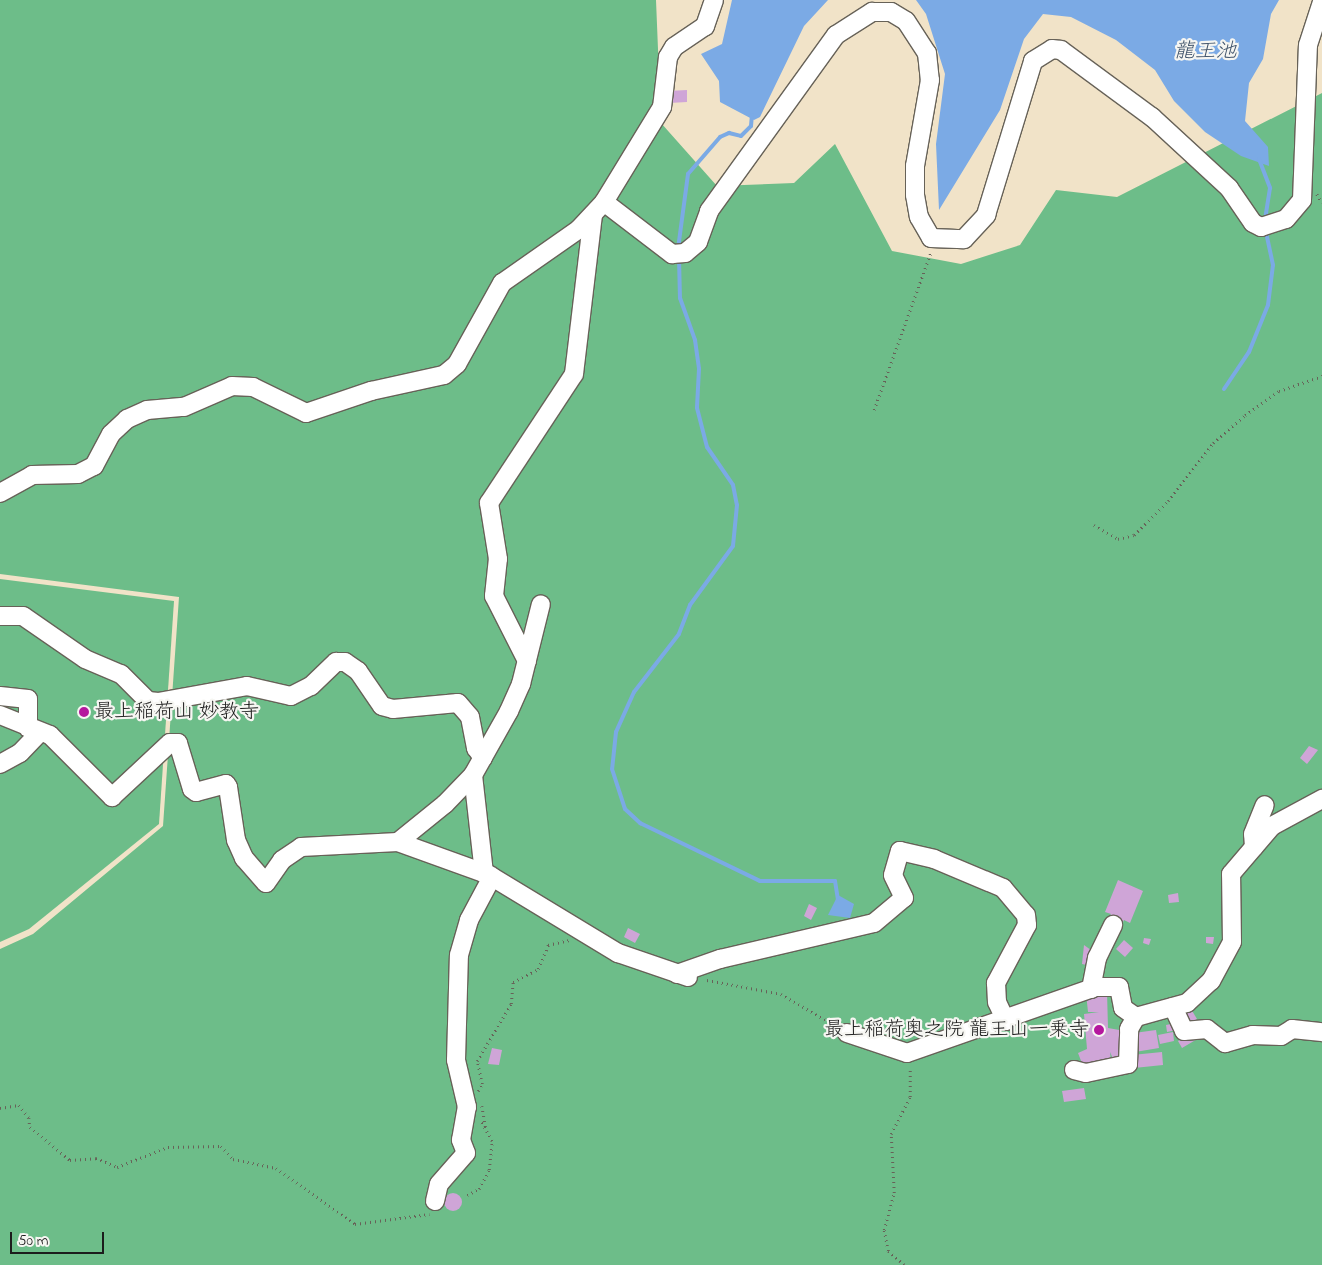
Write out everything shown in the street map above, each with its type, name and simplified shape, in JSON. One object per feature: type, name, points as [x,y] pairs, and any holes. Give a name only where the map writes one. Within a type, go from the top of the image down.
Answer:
[{"type":"street","points":[[0,493],[32,474],[78,474],[94,466],[111,434],[127,419],[147,410],[199,402],[232,386],[253,386],[306,413],[371,391],[444,375],[457,364],[502,283],[579,229],[598,208],[662,107],[668,57],[674,47],[706,26],[714,0]]},
{"type":"street","points":[[598,208],[636,223],[662,248],[685,253],[698,242],[708,211],[836,35],[872,12],[891,12],[918,34],[927,53],[930,80],[915,166],[915,195],[919,217],[934,239],[964,239],[986,215],[1033,61],[1052,49],[1061,50],[1152,117],[1229,188],[1253,223],[1261,227],[1286,219],[1302,200],[1308,45],[1322,2]]},
{"type":"street","points":[[527,661],[494,596],[498,558],[489,503],[574,374],[598,208]]},
{"type":"street","points":[[398,842],[417,829],[473,775],[484,758],[513,702],[527,661],[541,604]]},
{"type":"street","points":[[0,616],[23,616],[85,659],[121,674],[148,701],[182,702],[246,686],[291,696],[312,686],[336,662],[345,662],[358,671],[382,706],[393,709],[458,703],[470,716],[476,748],[484,758]]},
{"type":"street","points":[[0,696],[28,699],[34,730],[20,754],[0,764]]},
{"type":"street","points":[[0,715],[50,735],[112,797],[170,743],[178,743],[192,789],[196,792],[226,784],[228,787],[236,840],[244,858],[266,883],[282,860],[301,847],[398,842],[488,875],[580,932],[618,953],[684,976],[720,958],[830,927],[865,928],[901,902],[893,874],[900,851],[934,859],[1002,888],[1018,902],[1027,925],[996,983],[996,1002],[1006,1021]]},
{"type":"street","points":[[435,1201],[439,1184],[466,1153],[461,1140],[466,1107],[456,1060],[459,955],[470,920],[488,875],[473,775]]},
{"type":"street","points":[[1074,1070],[1086,1074],[1123,1069],[1131,1052],[1129,1029],[1136,1018],[1187,1003],[1224,962],[1232,942],[1231,874],[1272,826],[1322,799]]},
{"type":"street","points":[[1254,847],[1253,834],[1264,805]]},
{"type":"street","points":[[1091,988],[1097,958],[1114,925]]},
{"type":"street","points":[[847,1032],[907,1053],[1006,1021],[1091,988],[1119,987],[1123,1008],[1136,1018]]},
{"type":"street","points":[[1173,1007],[1184,1031],[1207,1029],[1225,1043],[1253,1035],[1281,1036],[1292,1029],[1322,1032]]},
{"type":"path","points":[[874,410],[913,295],[927,270],[934,239]]},
{"type":"path","points":[[1094,525],[1118,540],[1134,535],[1168,501],[1214,443],[1245,415],[1279,391],[1322,376]]},
{"type":"path","points":[[468,1195],[479,1189],[489,1170],[492,1141],[486,1128],[477,1062],[511,1004],[513,982],[538,969],[548,944],[572,940],[580,932]]},
{"type":"path","points":[[684,976],[752,985],[780,994],[847,1032]]},
{"type":"path","points":[[904,1265],[888,1251],[884,1230],[894,1193],[891,1134],[912,1080],[907,1053]]},
{"type":"path","points":[[0,1108],[19,1105],[30,1118],[30,1127],[74,1161],[96,1158],[117,1166],[168,1147],[221,1146],[233,1160],[276,1168],[355,1224],[430,1214],[435,1201]]},
{"type":"path","points":[[466,1107],[486,1128]]},
{"type":"green space","points":[[0,0],[656,0],[661,123],[717,186],[794,183],[835,144],[892,251],[961,264],[1020,245],[1056,190],[1117,197],[1322,93],[1322,1265],[0,1265],[0,949],[33,934],[163,826],[179,597],[0,574]]},
{"type":"green space","name":"最上稲荷山 妙教寺","points":[[0,579],[174,601],[159,824],[29,929],[0,942]]},
{"type":"water","points":[[732,0],[828,0],[804,26],[760,117],[754,120],[720,102],[719,81],[701,54],[722,44]]},
{"type":"water","name":"龍王池","points":[[916,0],[1279,0],[1271,14],[1263,59],[1249,83],[1245,121],[1268,147],[1269,166],[1241,156],[1205,132],[1174,101],[1155,70],[1116,40],[1071,17],[1043,14],[1024,39],[1000,110],[939,210],[936,144],[945,74],[926,14]]},
{"type":"water","points":[[838,895],[854,904],[850,918],[828,915]]},
{"type":"building","points":[[687,90],[687,102],[669,103],[668,91]]},
{"type":"building","points":[[1309,746],[1318,750],[1307,764],[1300,758]]},
{"type":"building","points":[[1118,880],[1143,891],[1130,923],[1124,920],[1122,925],[1108,919],[1111,914],[1105,912]]},
{"type":"building","points":[[1178,893],[1179,902],[1169,903],[1168,895]]},
{"type":"building","points":[[809,904],[817,908],[811,920],[804,916]]},
{"type":"building","points":[[628,928],[640,934],[635,943],[624,937]]},
{"type":"building","points":[[1206,937],[1214,937],[1213,944],[1206,943]]},
{"type":"building","points":[[1144,938],[1151,939],[1149,945],[1143,943]]},
{"type":"building","points":[[1124,940],[1133,948],[1125,957],[1116,949]]},
{"type":"building","points":[[1084,945],[1095,953],[1091,966],[1082,964]]},
{"type":"building","points":[[1107,991],[1108,1028],[1125,1031],[1128,1053],[1114,1061],[1110,1052],[1111,1062],[1085,1071],[1078,1053],[1087,1049],[1084,1014],[1099,1012],[1088,1012],[1086,993]]},
{"type":"building","points":[[1191,1009],[1197,1019],[1187,1026],[1181,1015]]},
{"type":"building","points":[[1176,1023],[1177,1030],[1167,1032],[1166,1025]]},
{"type":"building","points":[[1156,1030],[1159,1048],[1135,1052],[1134,1033]]},
{"type":"building","points":[[1173,1032],[1174,1041],[1160,1044],[1158,1035]]},
{"type":"building","points":[[1194,1032],[1199,1038],[1182,1048],[1178,1041]]},
{"type":"building","points":[[492,1048],[502,1050],[499,1065],[488,1064]]},
{"type":"building","points":[[1162,1052],[1163,1065],[1134,1068],[1132,1055]]},
{"type":"building","points":[[1084,1088],[1086,1099],[1064,1102],[1062,1091]]},
{"type":"building","points":[[453,1193],[461,1198],[462,1202],[457,1210],[453,1211],[445,1206],[444,1202],[449,1194]]},
{"type":"waterway","points":[[678,249],[688,174],[720,137],[729,133],[741,136],[751,126],[752,115]]},
{"type":"waterway","points":[[1259,159],[1270,188],[1265,220]]},
{"type":"waterway","points":[[1224,389],[1249,352],[1268,305],[1273,265],[1266,231]]},
{"type":"waterway","points":[[679,258],[680,298],[695,340],[699,369],[697,408],[707,447],[733,485],[737,505],[733,546],[690,605],[679,634],[634,692],[616,732],[612,769],[625,809],[640,823],[760,881],[835,881],[838,900]]},
{"type":"place","name":"最上稲荷山 妙教寺","points":[[84,712]]},
{"type":"place","name":"最上稲荷奥之院 龍王山一乗寺","points":[[1099,1030]]}]
